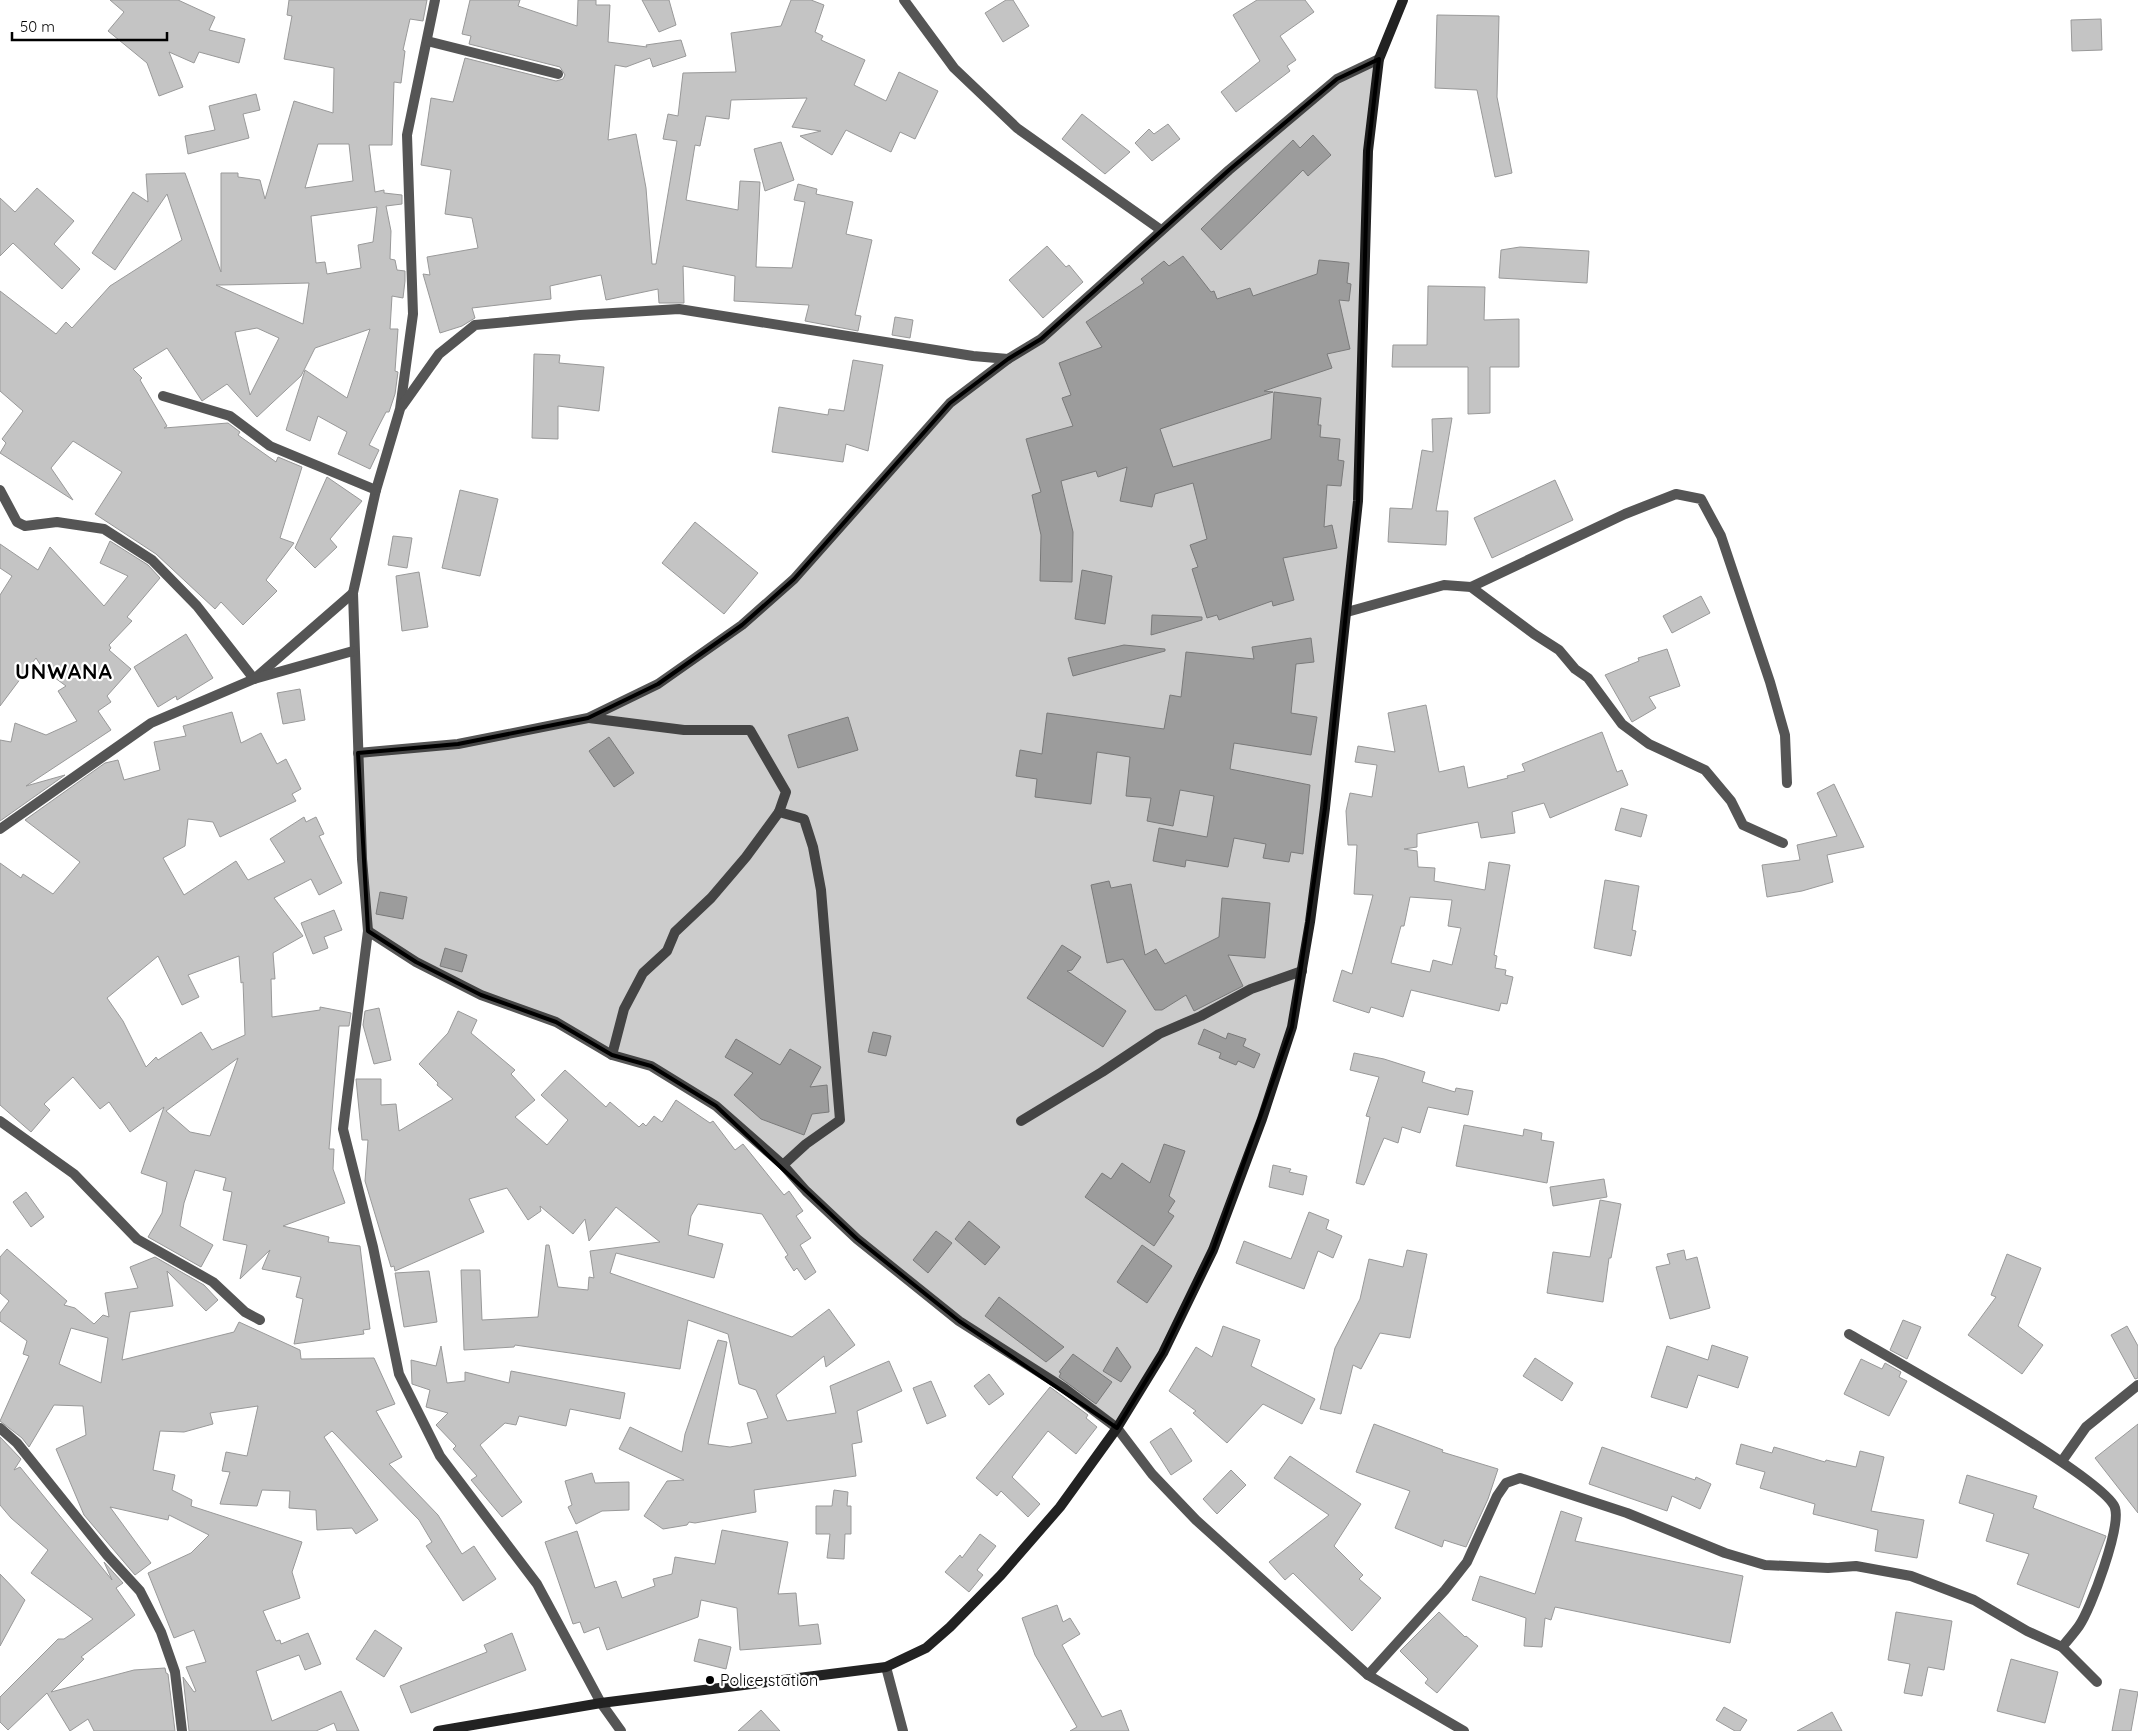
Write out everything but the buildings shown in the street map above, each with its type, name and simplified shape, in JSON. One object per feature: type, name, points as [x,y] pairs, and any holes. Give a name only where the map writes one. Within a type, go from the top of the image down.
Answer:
[{"type":"main road","points":[[438,1731],[601,1703],[886,1667],[926,1648],[950,1627],[1001,1575],[1060,1507],[1117,1428],[1163,1353],[1213,1250],[1262,1119],[1292,1027],[1302,971],[1324,817],[1358,501],[1368,151],[1379,59],[1403,0]]},
{"type":"street","points":[[435,0],[407,135],[413,314],[400,409],[376,490],[353,593],[353,650],[368,931],[343,1129],[373,1247],[399,1374],[440,1456],[537,1584],[601,1703],[620,1731]]},
{"type":"street","points":[[904,0],[954,68],[1018,128],[1161,230]]},
{"type":"street","points":[[427,41],[558,74]]},
{"type":"street","points":[[358,753],[458,744],[588,718],[658,684],[742,626],[794,579],[950,403],[1008,359],[1041,340],[1161,230],[1336,79],[1379,59]]},
{"type":"street","points":[[400,409],[439,354],[475,325],[580,315],[678,309],[973,356],[1008,359]]},
{"type":"street","points":[[163,396],[230,416],[270,446],[376,490]]},
{"type":"street","points":[[0,490],[17,522],[25,526],[57,522],[104,529],[152,560],[196,606],[254,679]]},
{"type":"street","points":[[1347,612],[1444,585],[1471,587],[1625,514],[1676,494],[1701,499],[1722,536],[1775,700],[1785,735],[1787,784]]},
{"type":"street","points":[[1471,587],[1534,634],[1559,650],[1575,668],[1588,678],[1622,724],[1648,744],[1705,770],[1731,801],[1743,824],[1783,843]]},
{"type":"street","points":[[254,679],[353,593]]},
{"type":"street","points":[[0,829],[151,723],[254,679],[353,650]]},
{"type":"street","points":[[588,718],[684,730],[750,730],[786,792],[779,812],[716,891],[676,932],[667,951],[643,973],[624,1010],[612,1055]]},
{"type":"street","points":[[779,812],[804,819],[813,847],[821,890],[840,1120],[806,1144],[783,1165]]},
{"type":"street","points":[[368,931],[416,962],[480,995],[556,1022],[612,1055],[651,1066],[716,1106],[783,1165],[806,1191],[857,1239],[959,1321],[1064,1388],[1117,1428],[1152,1474],[1196,1520],[1368,1675],[1464,1731]]},
{"type":"street","points":[[1021,1121],[1102,1072],[1159,1034],[1201,1016],[1251,989],[1302,971]]},
{"type":"street","points":[[0,1121],[74,1174],[137,1239],[213,1282],[245,1312],[260,1320]]},
{"type":"street","points":[[1849,1334],[2062,1461],[2099,1490],[2115,1506],[2117,1520],[2112,1544],[2080,1625],[2062,1647]]},
{"type":"street","points":[[2062,1461],[2086,1427],[2138,1385]]},
{"type":"street","points":[[0,1428],[17,1443],[107,1555],[140,1591],[161,1632],[175,1672],[182,1731]]},
{"type":"street","points":[[1368,1675],[1445,1590],[1467,1562],[1497,1496],[1506,1483],[1520,1478],[1627,1514],[1725,1553],[1765,1566],[1819,1568],[1856,1566],[1911,1576],[1974,1600],[2027,1631],[2062,1647],[2097,1682]]},
{"type":"street","points":[[886,1667],[903,1731]]},
{"type":"highlighted area","points":[[1379,59],[1368,151],[1358,501],[1325,808],[1292,1027],[1213,1250],[1163,1353],[1117,1428],[959,1321],[857,1239],[716,1106],[651,1066],[612,1055],[556,1022],[481,995],[416,962],[368,931],[358,753],[458,744],[588,718],[658,684],[742,625],[794,579],[950,403],[1008,359],[1041,339],[1229,170],[1337,79]]},
{"type":"place","name":"Police station","points":[[710,1680]]},
{"type":"district","name":"UNWANA","points":[[64,671]]}]
